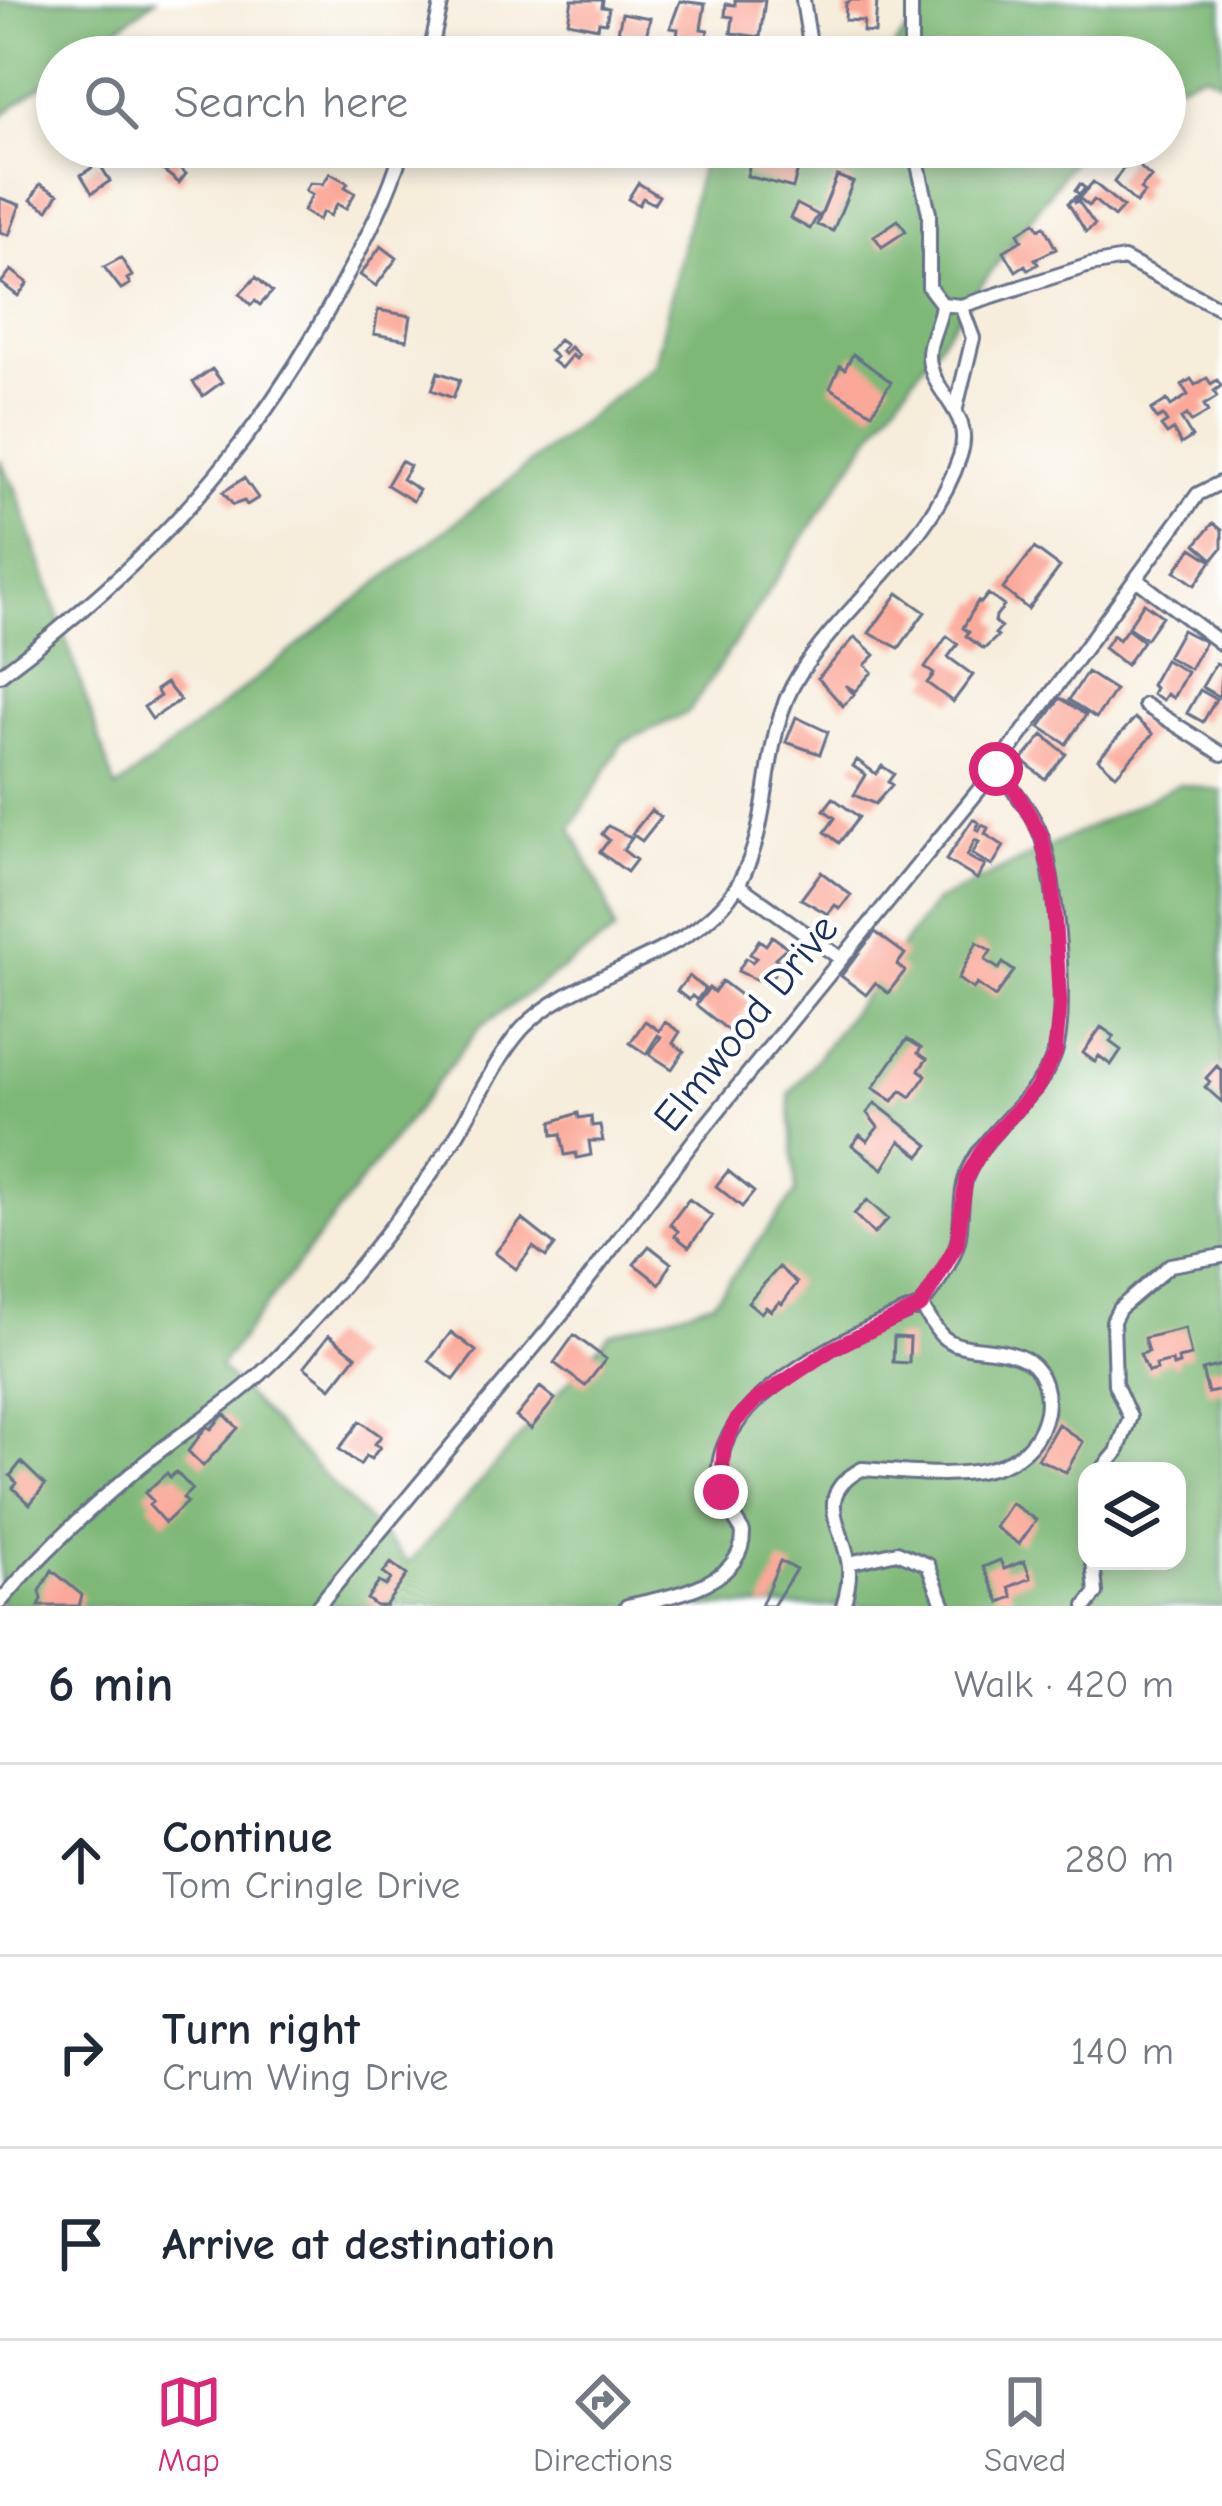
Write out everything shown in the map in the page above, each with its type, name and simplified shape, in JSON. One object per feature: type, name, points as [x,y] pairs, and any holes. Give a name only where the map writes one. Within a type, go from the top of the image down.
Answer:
[{"type":"street","points":[[434,36],[442,0]]},
{"type":"street","points":[[803,0],[809,36]]},
{"type":"street","points":[[911,0],[911,36]]},
{"type":"street","points":[[0,675],[144,557],[217,478],[303,358],[388,198],[397,168]]},
{"type":"street","points":[[919,168],[929,213],[928,286],[942,304],[962,306],[1124,259],[1222,309]]},
{"type":"street","points":[[0,1602],[137,1468],[221,1407],[289,1346],[430,1176],[468,1119],[496,1064],[523,1028],[546,1008],[673,943],[738,885],[762,810],[776,722],[785,699],[816,650],[895,562],[934,508],[962,453],[956,408],[928,360],[942,304]]},
{"type":"street","points":[[956,408],[973,338],[962,306]]},
{"type":"street","name":"Elmwood Drive","points":[[318,1606],[564,1311],[840,958],[996,769],[1198,494],[1222,482]]},
{"type":"street","points":[[1136,579],[1222,644]]},
{"type":"street","points":[[1145,704],[1222,754]]},
{"type":"street","points":[[627,1606],[676,1595],[720,1575],[738,1557],[743,1532],[721,1492],[719,1468],[736,1421],[756,1400],[832,1349],[921,1306],[957,1244],[966,1178],[986,1143],[1037,1088],[1055,1054],[1060,1004],[1052,880],[1041,835],[1017,793],[996,769]]},
{"type":"street","points":[[738,885],[840,958]]},
{"type":"street","points":[[1109,1462],[1130,1417],[1115,1384],[1113,1322],[1120,1309],[1170,1265],[1222,1256]]},
{"type":"street","points":[[843,1606],[849,1564],[833,1516],[846,1478],[862,1469],[976,1474],[997,1468],[1033,1442],[1045,1417],[1047,1399],[1035,1366],[1006,1350],[956,1345],[942,1336],[921,1306]]},
{"type":"street","points":[[849,1564],[897,1552],[928,1565],[944,1606]]},
{"type":"street","points":[[1086,1606],[1096,1593],[1094,1570]]},
{"type":"green space","points":[[0,0],[155,0],[107,36],[36,36],[36,90],[0,117]]},
{"type":"green space","points":[[931,0],[1222,0],[1222,82],[1205,73],[1186,81],[1186,36],[903,36]]},
{"type":"green space","points":[[701,168],[1068,168],[874,431],[689,712],[622,743],[571,829],[605,897],[615,932],[479,1028],[219,1367],[409,1563],[610,1334],[713,1302],[796,1192],[789,1095],[935,902],[1179,784],[1222,791],[1222,1606],[0,1606],[0,460],[16,489],[116,789],[655,365]]},
{"type":"building","points":[[572,0],[603,0],[602,7],[609,8],[606,23],[599,22],[598,28],[568,22]]},
{"type":"building","points":[[735,0],[765,0],[760,36],[731,33],[733,17],[725,16],[726,4],[735,5]]},
{"type":"building","points":[[877,0],[875,33],[863,32],[864,21],[845,20],[846,3]]},
{"type":"building","points":[[680,1],[705,4],[701,29],[708,30],[707,36],[677,36],[678,29],[670,28]]},
{"type":"building","points":[[622,13],[650,18],[646,36],[618,32]]},
{"type":"building","points":[[102,168],[110,181],[92,193],[81,175]]},
{"type":"building","points":[[179,168],[186,174],[179,183],[164,171]]},
{"type":"building","points":[[749,168],[798,168],[793,188],[747,176]]},
{"type":"building","points":[[1123,168],[1141,168],[1151,177],[1136,203],[1114,182]]},
{"type":"building","points":[[330,173],[355,193],[346,209],[337,204],[330,216],[323,212],[318,220],[303,211],[312,195],[305,191],[310,183],[323,184]]},
{"type":"building","points":[[837,176],[853,182],[833,231],[817,225]]},
{"type":"building","points":[[1093,182],[1123,207],[1114,217],[1094,200],[1089,206],[1079,198]]},
{"type":"building","points":[[638,183],[659,196],[654,204],[643,198],[639,205],[628,199]]},
{"type":"building","points":[[40,184],[58,194],[48,210],[31,200]]},
{"type":"building","points":[[1080,184],[1085,188],[1074,203],[1078,201],[1095,225],[1086,232],[1068,203],[1079,194],[1075,191]]},
{"type":"building","points":[[0,198],[20,205],[9,235],[0,232]]},
{"type":"building","points":[[797,204],[818,215],[810,229],[790,218]]},
{"type":"building","points":[[898,220],[906,231],[882,247],[874,236]]},
{"type":"building","points":[[1035,222],[1039,229],[1044,226],[1056,249],[1035,259],[1038,264],[1028,270],[1025,265],[1016,271],[1004,251],[1022,240],[1018,233]]},
{"type":"building","points":[[381,246],[397,258],[376,286],[360,275]]},
{"type":"building","points":[[121,258],[132,276],[127,279],[130,284],[121,289],[104,267]]},
{"type":"building","points":[[11,270],[28,283],[18,296],[1,283]]},
{"type":"building","points":[[256,277],[272,292],[260,305],[255,301],[251,305],[240,294]]},
{"type":"building","points":[[378,310],[411,316],[407,340],[374,334]]},
{"type":"building","points":[[559,340],[566,345],[564,354],[570,347],[579,355],[576,359],[572,355],[561,368],[549,351]]},
{"type":"building","points":[[853,354],[891,382],[872,413],[830,388],[840,366],[845,369]]},
{"type":"building","points":[[212,369],[222,382],[203,396],[193,382]]},
{"type":"building","points":[[438,372],[460,380],[453,398],[432,390]]},
{"type":"building","points":[[1207,378],[1221,386],[1214,391],[1217,397],[1204,405],[1208,412],[1191,422],[1187,415],[1181,419],[1192,437],[1181,444],[1173,430],[1167,434],[1161,426],[1167,422],[1163,416],[1157,419],[1151,410],[1167,400],[1171,406],[1188,395],[1182,385],[1191,379],[1195,385]]},
{"type":"building","points":[[401,461],[410,466],[402,479],[419,490],[413,501],[387,485]]},
{"type":"building","points":[[244,478],[258,498],[247,505],[244,501],[233,505],[223,492]]},
{"type":"building","points":[[1213,523],[1222,530],[1222,548],[1213,559],[1196,544]]},
{"type":"building","points":[[1034,548],[1060,567],[1028,609],[1003,589]]},
{"type":"building","points":[[1192,548],[1212,561],[1195,585],[1175,571]]},
{"type":"building","points":[[898,593],[925,612],[899,648],[869,633]]},
{"type":"building","points":[[988,594],[1004,606],[996,616],[1001,627],[998,636],[984,649],[963,628],[978,601]]},
{"type":"building","points":[[1144,603],[1162,616],[1146,639],[1128,627]]},
{"type":"building","points":[[1127,629],[1143,641],[1126,665],[1104,648],[1113,635],[1119,640]]},
{"type":"building","points":[[1182,630],[1205,642],[1190,669],[1167,657]]},
{"type":"building","points":[[947,636],[958,644],[948,657],[973,675],[953,702],[927,683],[934,674],[925,668]]},
{"type":"building","points":[[855,637],[875,655],[865,665],[872,672],[855,691],[845,685],[854,694],[843,706],[818,678]]},
{"type":"building","points":[[1165,660],[1187,672],[1173,698],[1167,694],[1163,700],[1152,694],[1155,688],[1151,685]]},
{"type":"building","points":[[1216,663],[1222,666],[1219,697],[1202,687]]},
{"type":"building","points":[[1087,672],[1115,690],[1096,718],[1069,700]]},
{"type":"building","points":[[166,683],[180,700],[152,719],[144,707],[160,696],[156,690]]},
{"type":"building","points":[[1200,690],[1216,699],[1203,722],[1187,713]]},
{"type":"building","points":[[1060,698],[1086,715],[1066,744],[1040,727]]},
{"type":"building","points":[[796,717],[828,732],[820,754],[786,742]]},
{"type":"building","points":[[1135,718],[1153,734],[1116,775],[1098,759]]},
{"type":"building","points":[[1043,735],[1066,754],[1045,779],[1022,760]]},
{"type":"building","points":[[857,760],[876,774],[882,766],[894,774],[888,782],[892,785],[875,804],[854,795],[866,775],[853,766]]},
{"type":"building","points":[[833,798],[859,817],[839,843],[825,832],[835,818],[824,810]]},
{"type":"building","points":[[651,810],[661,817],[642,841],[632,834]]},
{"type":"building","points":[[973,819],[979,823],[976,829],[988,828],[985,834],[1004,846],[992,866],[972,854],[979,842],[975,840],[967,856],[985,866],[977,879],[946,860]]},
{"type":"building","points":[[608,826],[632,838],[623,850],[636,860],[627,872],[600,852],[609,840],[602,834]]},
{"type":"building","points":[[821,872],[851,895],[840,909],[835,905],[828,914],[801,899]]},
{"type":"building","points":[[875,932],[905,954],[897,965],[905,971],[888,993],[875,983],[866,995],[841,976]]},
{"type":"building","points":[[772,936],[787,947],[775,958],[781,963],[772,977],[764,971],[757,980],[738,971],[746,958],[752,962],[756,958],[750,954],[759,940],[766,945]]},
{"type":"building","points":[[977,942],[991,951],[985,960],[1014,971],[995,997],[977,984],[973,989],[958,979]]},
{"type":"building","points":[[689,976],[705,989],[697,1000],[677,991]]},
{"type":"building","points":[[722,981],[751,1003],[729,1031],[696,1005],[709,988],[714,992]]},
{"type":"building","points":[[645,1021],[659,1031],[665,1022],[680,1032],[673,1043],[684,1051],[672,1069],[649,1054],[658,1035],[646,1054],[630,1043]]},
{"type":"building","points":[[1101,1027],[1114,1036],[1110,1042],[1121,1050],[1111,1065],[1083,1053]]},
{"type":"building","points":[[907,1039],[927,1059],[919,1070],[926,1075],[911,1097],[901,1090],[893,1101],[873,1088]]},
{"type":"building","points":[[1217,1066],[1222,1071],[1222,1102],[1205,1087]]},
{"type":"building","points":[[875,1103],[929,1145],[920,1156],[900,1141],[883,1169],[852,1145],[860,1135],[867,1141],[878,1127],[867,1113]]},
{"type":"building","points":[[578,1113],[579,1118],[591,1116],[592,1126],[600,1125],[603,1141],[589,1141],[591,1155],[577,1158],[576,1153],[565,1155],[561,1134],[553,1135],[552,1122]]},
{"type":"building","points":[[728,1171],[754,1192],[742,1207],[716,1186]]},
{"type":"building","points":[[689,1199],[712,1216],[689,1247],[675,1236],[678,1231],[670,1224]]},
{"type":"building","points":[[867,1200],[888,1219],[874,1234],[854,1214]]},
{"type":"building","points":[[522,1219],[555,1245],[546,1257],[533,1247],[516,1269],[495,1253]]},
{"type":"building","points":[[649,1246],[671,1263],[660,1284],[634,1264]]},
{"type":"building","points":[[779,1267],[797,1283],[782,1304],[761,1313],[748,1302]]},
{"type":"building","points":[[1185,1328],[1191,1356],[1178,1359],[1179,1364],[1173,1366],[1172,1361],[1156,1365],[1157,1370],[1148,1372],[1140,1354],[1148,1352],[1144,1338]]},
{"type":"building","points":[[451,1332],[476,1351],[454,1380],[429,1361]]},
{"type":"building","points":[[329,1335],[356,1356],[331,1388],[304,1367]]},
{"type":"building","points":[[574,1335],[606,1359],[585,1386],[554,1363]]},
{"type":"building","points":[[894,1337],[910,1338],[909,1363],[893,1362]]},
{"type":"building","points":[[1222,1365],[1222,1390],[1208,1393],[1202,1370]]},
{"type":"building","points":[[540,1387],[555,1399],[531,1429],[516,1417]]},
{"type":"building","points":[[224,1414],[238,1428],[203,1466],[188,1451],[207,1426],[211,1429]]},
{"type":"building","points":[[360,1421],[381,1436],[375,1444],[380,1447],[360,1465],[339,1449]]},
{"type":"building","points":[[1058,1424],[1083,1442],[1066,1472],[1038,1459]]},
{"type":"building","points":[[21,1462],[45,1485],[30,1504],[13,1488],[17,1483],[10,1476]]},
{"type":"building","points":[[176,1472],[192,1489],[183,1498],[187,1502],[165,1523],[145,1493],[167,1473],[170,1477]]},
{"type":"building","points":[[1011,1503],[1036,1520],[1019,1544],[995,1527]]},
{"type":"building","points":[[1000,1560],[1004,1569],[1024,1561],[1031,1578],[1009,1587],[1013,1597],[1000,1602],[983,1567]]},
{"type":"building","points":[[780,1561],[796,1569],[773,1606],[761,1606]]},
{"type":"building","points":[[391,1563],[407,1575],[385,1606],[376,1606],[367,1599],[379,1582],[386,1586],[391,1579],[383,1573]]},
{"type":"building","points":[[52,1570],[82,1595],[79,1606],[39,1606],[40,1591]]},
{"type":"route","points":[[721,1492],[724,1447],[736,1421],[756,1400],[832,1349],[921,1306],[938,1284],[957,1244],[966,1178],[986,1143],[1037,1088],[1055,1054],[1060,1004],[1052,880],[1041,835],[1017,793],[996,769]]}]
